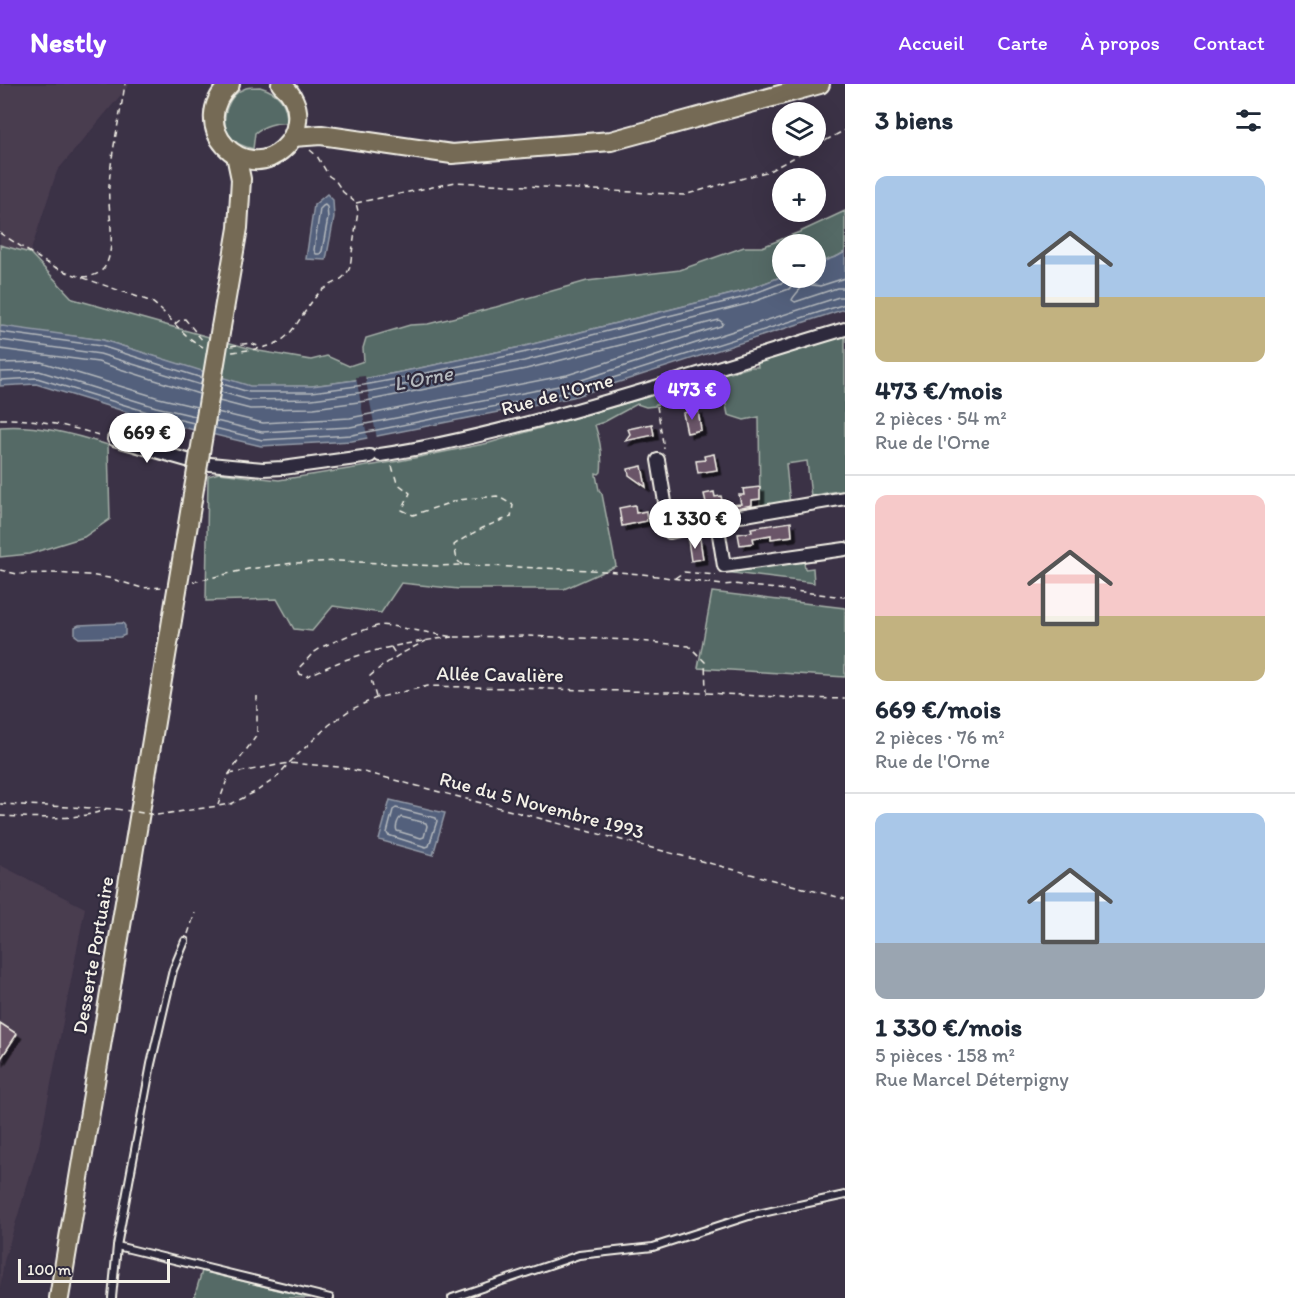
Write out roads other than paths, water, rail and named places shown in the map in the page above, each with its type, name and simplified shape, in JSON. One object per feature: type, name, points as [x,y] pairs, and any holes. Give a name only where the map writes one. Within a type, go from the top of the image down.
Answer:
[{"type":"main road","points":[[230,84],[219,96],[215,105],[214,124],[221,142],[236,155],[248,159],[271,157],[288,145],[293,137],[297,127],[296,105],[292,96],[281,84]]},
{"type":"main road","points":[[293,137],[321,135],[452,154],[611,141],[820,84]]},
{"type":"main road","points":[[298,116],[321,135]]},
{"type":"main road","points":[[236,155],[241,179],[238,228]]},
{"type":"main road","points":[[238,228],[261,159]]},
{"type":"main road","name":"Desserte Portuaire","points":[[59,1298],[238,228]]},
{"type":"street","name":"Rue de l'Orne","points":[[210,464],[263,469],[283,468],[380,455],[476,436],[621,397],[845,329]]},
{"type":"street","points":[[114,439],[187,460]]},
{"type":"street","points":[[658,460],[670,532],[717,522],[724,566],[845,549]]},
{"type":"street","points":[[728,518],[845,498]]},
{"type":"lane","points":[[112,1298],[117,1246],[150,1064],[173,970],[185,941]]},
{"type":"lane","points":[[452,1298],[579,1255],[653,1247],[748,1216],[845,1195]]},
{"type":"lane","points":[[117,1246],[330,1298]]},
{"type":"water","points":[[327,194],[333,200],[334,218],[326,260],[306,259],[314,205]]},
{"type":"water","name":"L'Orne","points":[[845,252],[845,309],[573,397],[352,441],[261,446],[153,420],[36,384],[0,386],[0,327],[2,326],[103,340],[250,386],[312,386],[401,372],[521,347],[744,291],[772,280],[772,288],[826,288],[826,260]]},
{"type":"water","points":[[123,623],[125,635],[120,637],[79,638],[75,635],[75,627],[79,625]]},
{"type":"water","points":[[390,800],[445,813],[433,855],[379,840]]}]
